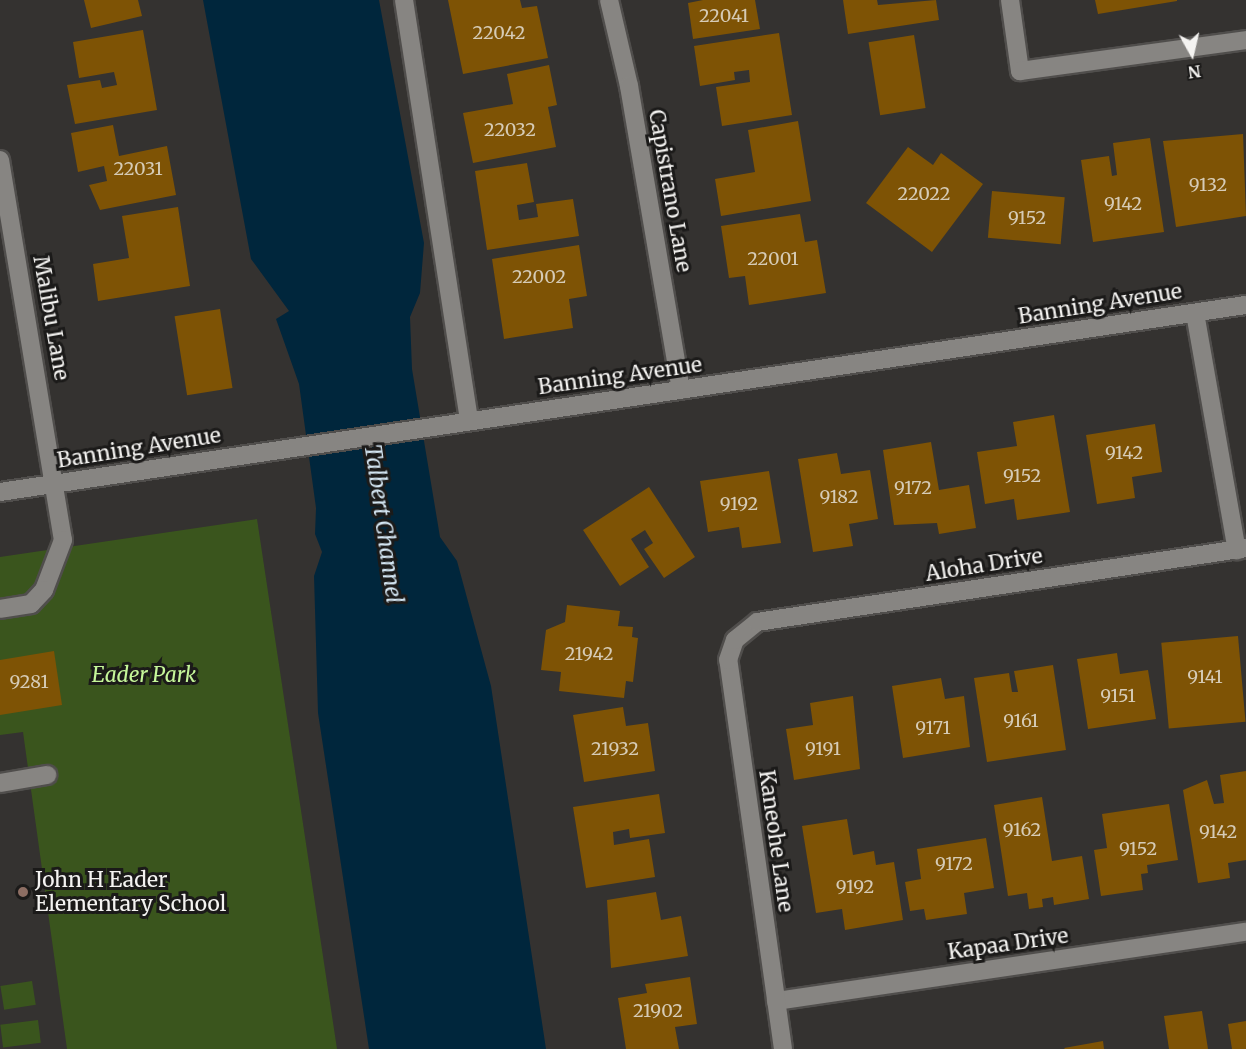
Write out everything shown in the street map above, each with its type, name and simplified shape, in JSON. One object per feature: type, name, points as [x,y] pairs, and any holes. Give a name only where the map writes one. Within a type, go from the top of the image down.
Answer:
[{"type":"street","points":[[404,0],[469,421]]},
{"type":"street","name":"Capistrano Lane","points":[[609,0],[629,86],[681,390]]},
{"type":"street","points":[[1010,0],[1020,71],[1246,40]]},
{"type":"street","name":"Malibu Lane","points":[[0,160],[56,484],[62,548],[44,590],[31,604],[0,609]]},
{"type":"street","name":"Banning Avenue","points":[[0,492],[1246,305]]},
{"type":"street","points":[[1195,313],[1242,549]]},
{"type":"street","name":"Aloha Drive","points":[[735,640],[757,622],[1242,549]]},
{"type":"street","name":"Kaneohe Lane","points":[[735,640],[728,660],[783,1049]]},
{"type":"street","points":[[0,783],[47,776]]},
{"type":"street","name":"Kapaa Drive","points":[[776,1001],[1246,932]]},
{"type":"green space","name":"Eader Park","points":[[257,519],[337,1049],[67,1049],[23,732],[0,735],[0,557]]},
{"type":"green space","points":[[32,981],[36,1005],[4,1010],[0,986]]},
{"type":"green space","points":[[38,1020],[41,1043],[3,1047],[0,1025]]},
{"type":"water","name":"Talbert Channel","points":[[203,0],[379,0],[424,243],[420,293],[410,317],[412,369],[440,537],[457,561],[491,686],[546,1049],[369,1049],[318,713],[314,576],[322,552],[315,534],[316,508],[299,384],[276,319],[289,311],[251,259]]},
{"type":"building","points":[[84,0],[138,0],[142,16],[91,28]]},
{"type":"building","points":[[448,0],[520,0],[522,8],[537,6],[548,58],[463,74]]},
{"type":"building","points":[[703,0],[755,0],[760,29],[693,39],[688,3]]},
{"type":"building","points":[[843,0],[877,0],[878,5],[936,0],[939,20],[848,34]]},
{"type":"building","points":[[1095,0],[1177,0],[1177,1],[1098,14]]},
{"type":"building","points":[[143,30],[157,110],[75,124],[67,85],[100,80],[102,88],[117,85],[114,72],[79,78],[73,42]]},
{"type":"building","points":[[779,33],[792,115],[722,126],[716,87],[750,82],[749,70],[734,72],[735,80],[700,86],[694,46]]},
{"type":"building","points":[[914,35],[926,108],[880,115],[869,42]]},
{"type":"building","points":[[549,65],[557,105],[548,107],[556,147],[473,163],[463,113],[513,104],[507,74]]},
{"type":"building","points":[[798,121],[811,201],[721,216],[715,179],[755,172],[748,130]]},
{"type":"building","points":[[113,125],[119,156],[167,146],[176,195],[100,210],[89,185],[107,181],[104,166],[78,172],[71,133]]},
{"type":"building","points":[[1243,134],[1246,216],[1176,227],[1163,141]]},
{"type":"building","points":[[1150,138],[1164,232],[1093,242],[1081,160],[1109,156],[1112,176],[1117,175],[1113,143]]},
{"type":"building","points":[[908,147],[933,165],[941,153],[983,184],[932,252],[866,203]]},
{"type":"building","points":[[527,163],[534,202],[517,205],[519,220],[538,217],[536,204],[573,199],[579,236],[487,250],[475,171]]},
{"type":"building","points":[[992,191],[1065,197],[1061,244],[988,238]]},
{"type":"building","points":[[178,207],[190,286],[98,301],[93,264],[129,258],[122,216]]},
{"type":"building","points":[[800,214],[805,242],[817,240],[826,293],[749,305],[745,276],[729,278],[721,226]]},
{"type":"building","points":[[579,245],[587,296],[569,299],[573,328],[504,339],[492,259]]},
{"type":"building","points":[[220,309],[233,388],[187,395],[175,316]]},
{"type":"building","points":[[1054,415],[1070,512],[1017,520],[1014,499],[985,504],[977,452],[1017,446],[1013,422]]},
{"type":"building","points":[[1155,424],[1162,472],[1132,477],[1135,498],[1097,504],[1086,435]]},
{"type":"building","points":[[931,442],[939,490],[969,485],[976,528],[939,534],[937,523],[894,525],[883,450]]},
{"type":"building","points":[[837,453],[841,474],[870,470],[878,519],[849,524],[853,546],[813,552],[798,459]]},
{"type":"building","points":[[769,471],[781,543],[742,548],[739,527],[708,532],[700,481]]},
{"type":"building","points":[[649,487],[695,557],[664,578],[644,549],[653,543],[645,530],[631,539],[649,567],[620,586],[583,530]]},
{"type":"building","points":[[567,605],[620,611],[618,626],[633,627],[632,637],[638,638],[633,682],[626,681],[624,698],[559,691],[561,672],[541,670],[546,630],[565,622]]},
{"type":"building","points":[[1238,636],[1245,722],[1169,728],[1161,643]]},
{"type":"building","points":[[54,651],[62,705],[0,715],[0,660]]},
{"type":"building","points":[[1117,653],[1120,674],[1148,670],[1156,719],[1088,729],[1077,659]]},
{"type":"building","points":[[1053,665],[1066,750],[987,762],[974,678],[1009,673],[1012,692],[1018,692],[1014,671]]},
{"type":"building","points":[[941,678],[945,699],[964,696],[970,747],[903,758],[892,686]]},
{"type":"building","points":[[853,696],[860,769],[794,780],[786,729],[813,725],[810,703]]},
{"type":"building","points":[[623,707],[626,726],[648,723],[655,771],[584,782],[573,715]]},
{"type":"building","points":[[1246,771],[1246,860],[1228,863],[1230,878],[1198,883],[1183,790],[1207,780],[1214,804],[1224,803],[1220,775]]},
{"type":"building","points":[[659,794],[665,833],[630,838],[629,829],[613,832],[614,845],[649,839],[655,877],[586,888],[573,807]]},
{"type":"building","points":[[1042,797],[1052,861],[1082,856],[1089,899],[1054,905],[1053,897],[1042,899],[1043,907],[1029,909],[1027,893],[1008,896],[994,805]]},
{"type":"building","points":[[1169,804],[1178,860],[1147,865],[1148,873],[1141,874],[1143,890],[1101,896],[1094,850],[1107,848],[1102,814]]},
{"type":"building","points":[[847,819],[853,855],[874,851],[876,865],[894,862],[903,920],[845,930],[842,909],[816,913],[802,826]]},
{"type":"building","points":[[986,838],[994,888],[964,893],[967,914],[926,920],[924,909],[910,911],[905,882],[921,879],[917,849]]},
{"type":"building","points":[[656,892],[661,920],[681,916],[688,956],[611,968],[607,900]]},
{"type":"building","points":[[690,977],[697,1024],[675,1027],[679,1049],[626,1049],[618,998],[647,993],[645,984]]},
{"type":"building","points":[[1202,1011],[1208,1049],[1169,1049],[1164,1016]]},
{"type":"building","points":[[1246,1021],[1246,1049],[1232,1049],[1228,1024]]},
{"type":"building","points":[[1103,1041],[1104,1049],[1064,1048]]},
{"type":"place","name":"John H Eader Elementary School","points":[[23,892]]}]
